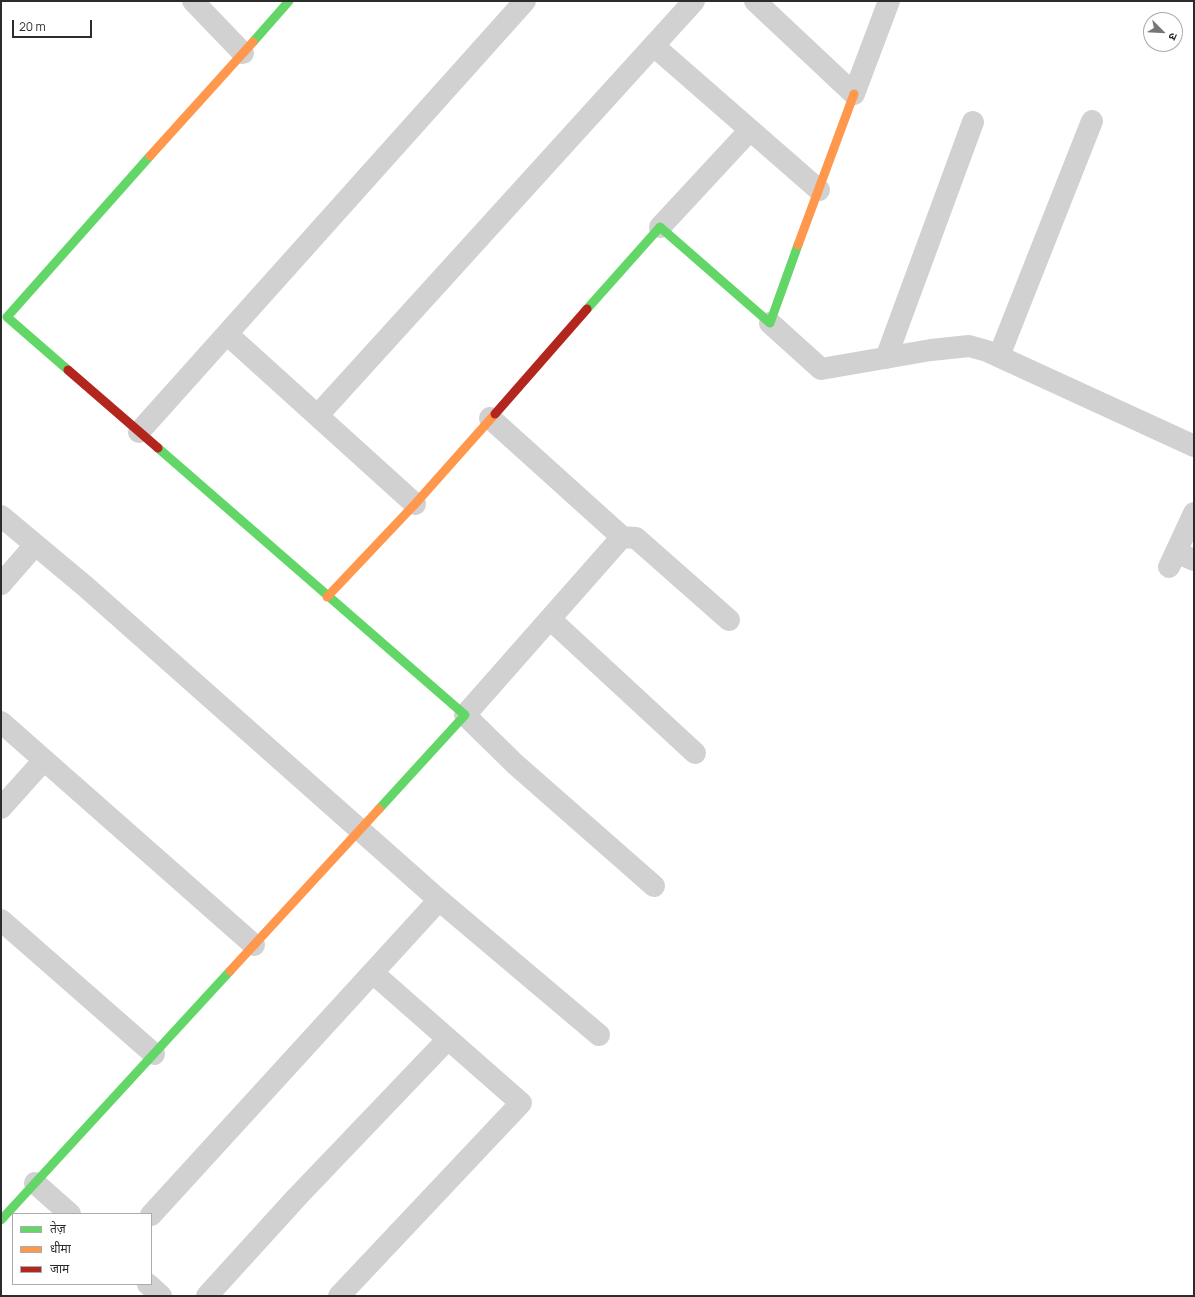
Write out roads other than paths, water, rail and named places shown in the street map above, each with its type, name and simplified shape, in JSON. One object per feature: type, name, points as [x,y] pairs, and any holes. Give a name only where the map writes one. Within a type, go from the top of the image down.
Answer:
[{"type":"street","points":[[193,1],[243,53]]},
{"type":"street","points":[[289,1],[4,321],[139,432],[327,597],[465,715],[521,769],[654,886]]},
{"type":"street","points":[[139,432],[525,1]]},
{"type":"street","points":[[318,414],[694,1]]},
{"type":"street","points":[[755,1],[776,9],[854,94]]},
{"type":"street","points":[[770,323],[889,1]]},
{"type":"street","points":[[654,46],[819,190]]},
{"type":"street","points":[[999,356],[1092,121]]},
{"type":"street","points":[[886,358],[973,122]]},
{"type":"street","points":[[327,597],[415,504],[660,227],[750,130]]},
{"type":"street","points":[[660,227],[821,369],[969,346],[999,356],[1194,446]]},
{"type":"street","points":[[226,334],[318,414],[415,504]]},
{"type":"street","points":[[490,418],[622,537],[636,538],[729,620]]},
{"type":"street","points":[[1180,560],[1194,513]]},
{"type":"street","points":[[1,516],[86,587],[361,829],[439,900],[599,1035]]},
{"type":"street","points":[[1,1220],[465,715],[622,537]]},
{"type":"street","points":[[1,584],[36,545]]},
{"type":"street","points":[[550,619],[695,753]]},
{"type":"street","points":[[1,722],[254,945]]},
{"type":"street","points":[[1,808],[44,760]]},
{"type":"street","points":[[152,1214],[439,900]]},
{"type":"street","points":[[1,920],[154,1054]]},
{"type":"street","points":[[339,1296],[522,1103],[373,973]]},
{"type":"street","points":[[207,1296],[297,1197],[448,1039]]},
{"type":"street","points":[[35,1183],[69,1213]]},
{"type":"street","points":[[149,1285],[161,1296]]}]
